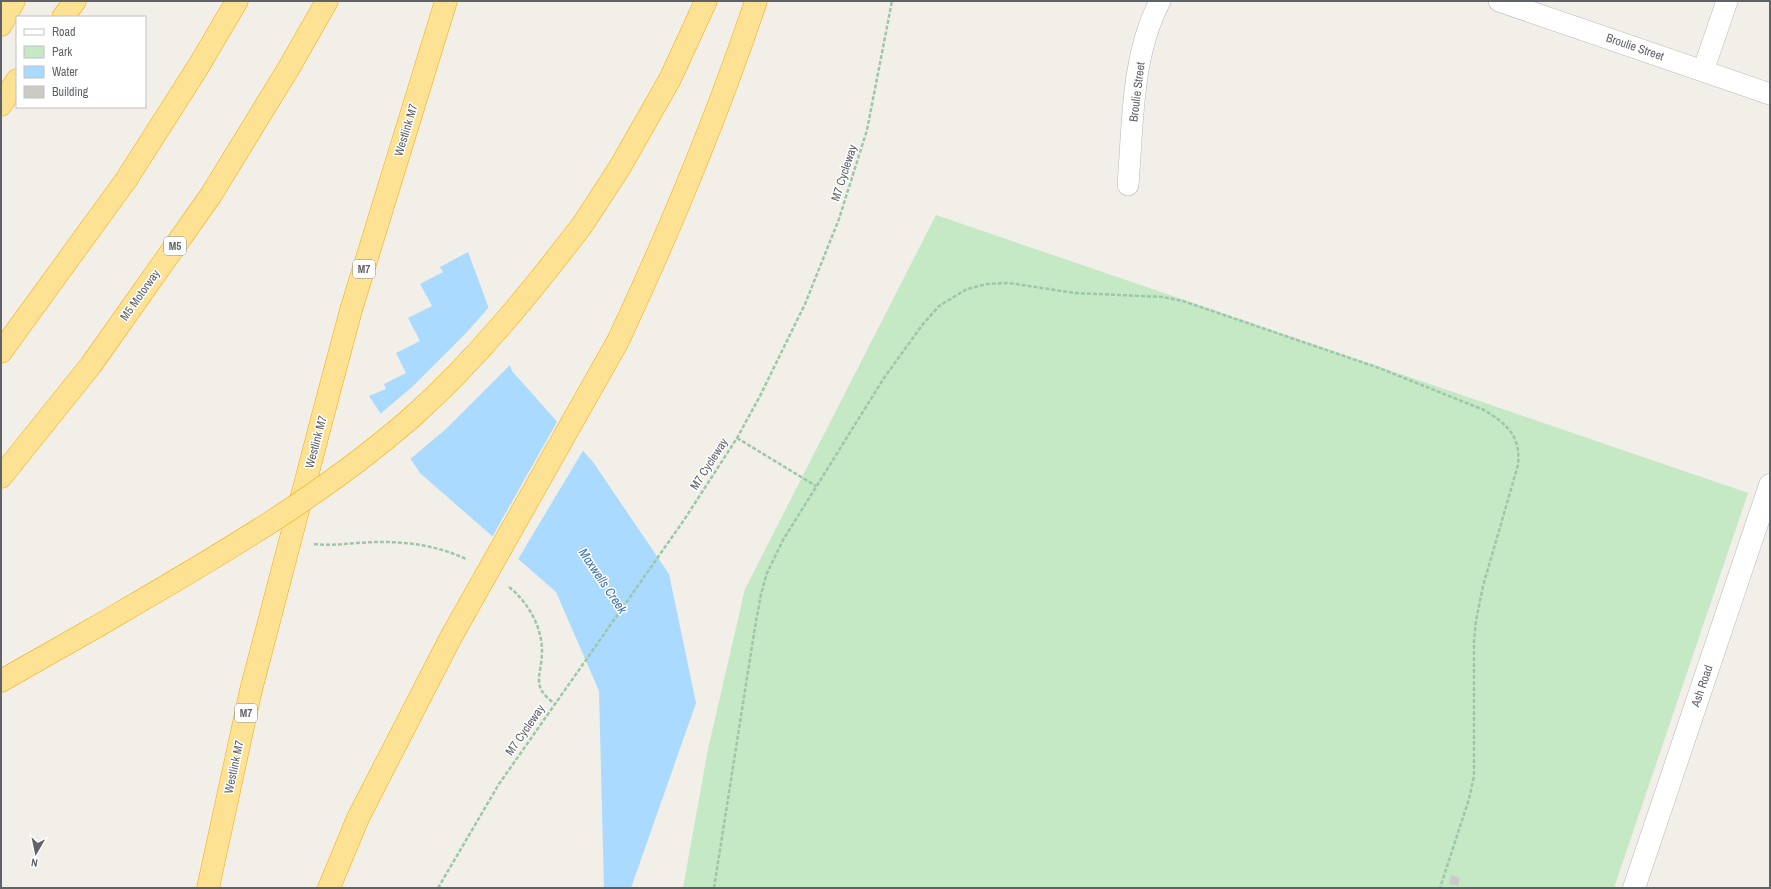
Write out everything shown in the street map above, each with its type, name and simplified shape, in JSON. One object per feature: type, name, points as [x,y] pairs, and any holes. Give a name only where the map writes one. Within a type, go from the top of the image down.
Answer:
[{"type":"highway","points":[[1,25],[14,1]]},
{"type":"highway","points":[[64,16],[75,1]]},
{"type":"highway","points":[[1,352],[126,180],[198,67],[237,1]]},
{"type":"highway","name":"M5 Motorway","points":[[1,477],[91,365],[211,194],[290,66],[327,1]]},
{"type":"highway","name":"Westlink M7","points":[[208,888],[251,690],[351,310],[446,1]]},
{"type":"highway","points":[[1,681],[178,579],[256,530],[315,492],[412,417],[487,342],[538,283],[583,224],[620,167],[670,79],[706,1]]},
{"type":"highway","points":[[329,888],[358,818],[451,637],[618,341],[675,215],[708,134],[756,1]]},
{"type":"highway","points":[[1,105],[16,82]]},
{"type":"street","name":"Broulie Street","points":[[1128,185],[1136,83],[1142,49],[1154,12],[1160,1]]},
{"type":"street","name":"Broulie Street","points":[[1499,1],[1770,94]]},
{"type":"street","points":[[1703,71],[1727,1]]},
{"type":"street","name":"Ash Road","points":[[1634,888],[1770,485]]},
{"type":"path","name":"M7 Cycleway","points":[[438,888],[499,784],[684,520],[737,438],[759,398],[805,304],[839,219],[867,130],[892,1]]},
{"type":"path","points":[[714,888],[761,594],[767,573],[783,540],[884,378],[923,324],[939,306],[951,297],[967,289],[987,284],[1009,283],[1075,293],[1163,297],[1183,301],[1379,368],[1484,410],[1498,418],[1511,430],[1519,452],[1518,465],[1484,586],[1476,622],[1474,641],[1474,776],[1470,799],[1440,888]]},
{"type":"path","points":[[737,438],[816,486]]},
{"type":"green space","points":[[936,215],[1748,493],[1614,888],[683,888],[708,749],[745,589]]},
{"type":"water","name":"Maxwells Creek","points":[[468,252],[512,371],[593,462],[669,574],[696,703],[631,888],[604,888],[599,691],[556,592],[420,473],[369,396],[386,389],[384,384],[406,373],[396,353],[420,341],[408,318],[432,306],[420,284],[443,272],[440,267]]},
{"type":"pier","points":[[490,306],[511,364],[446,429],[409,460],[379,415],[412,387],[467,332]]},
{"type":"pier","points":[[558,420],[584,449],[517,561],[491,539]]},
{"type":"building","points":[[1451,875],[1460,878],[1458,886],[1449,884]]}]
